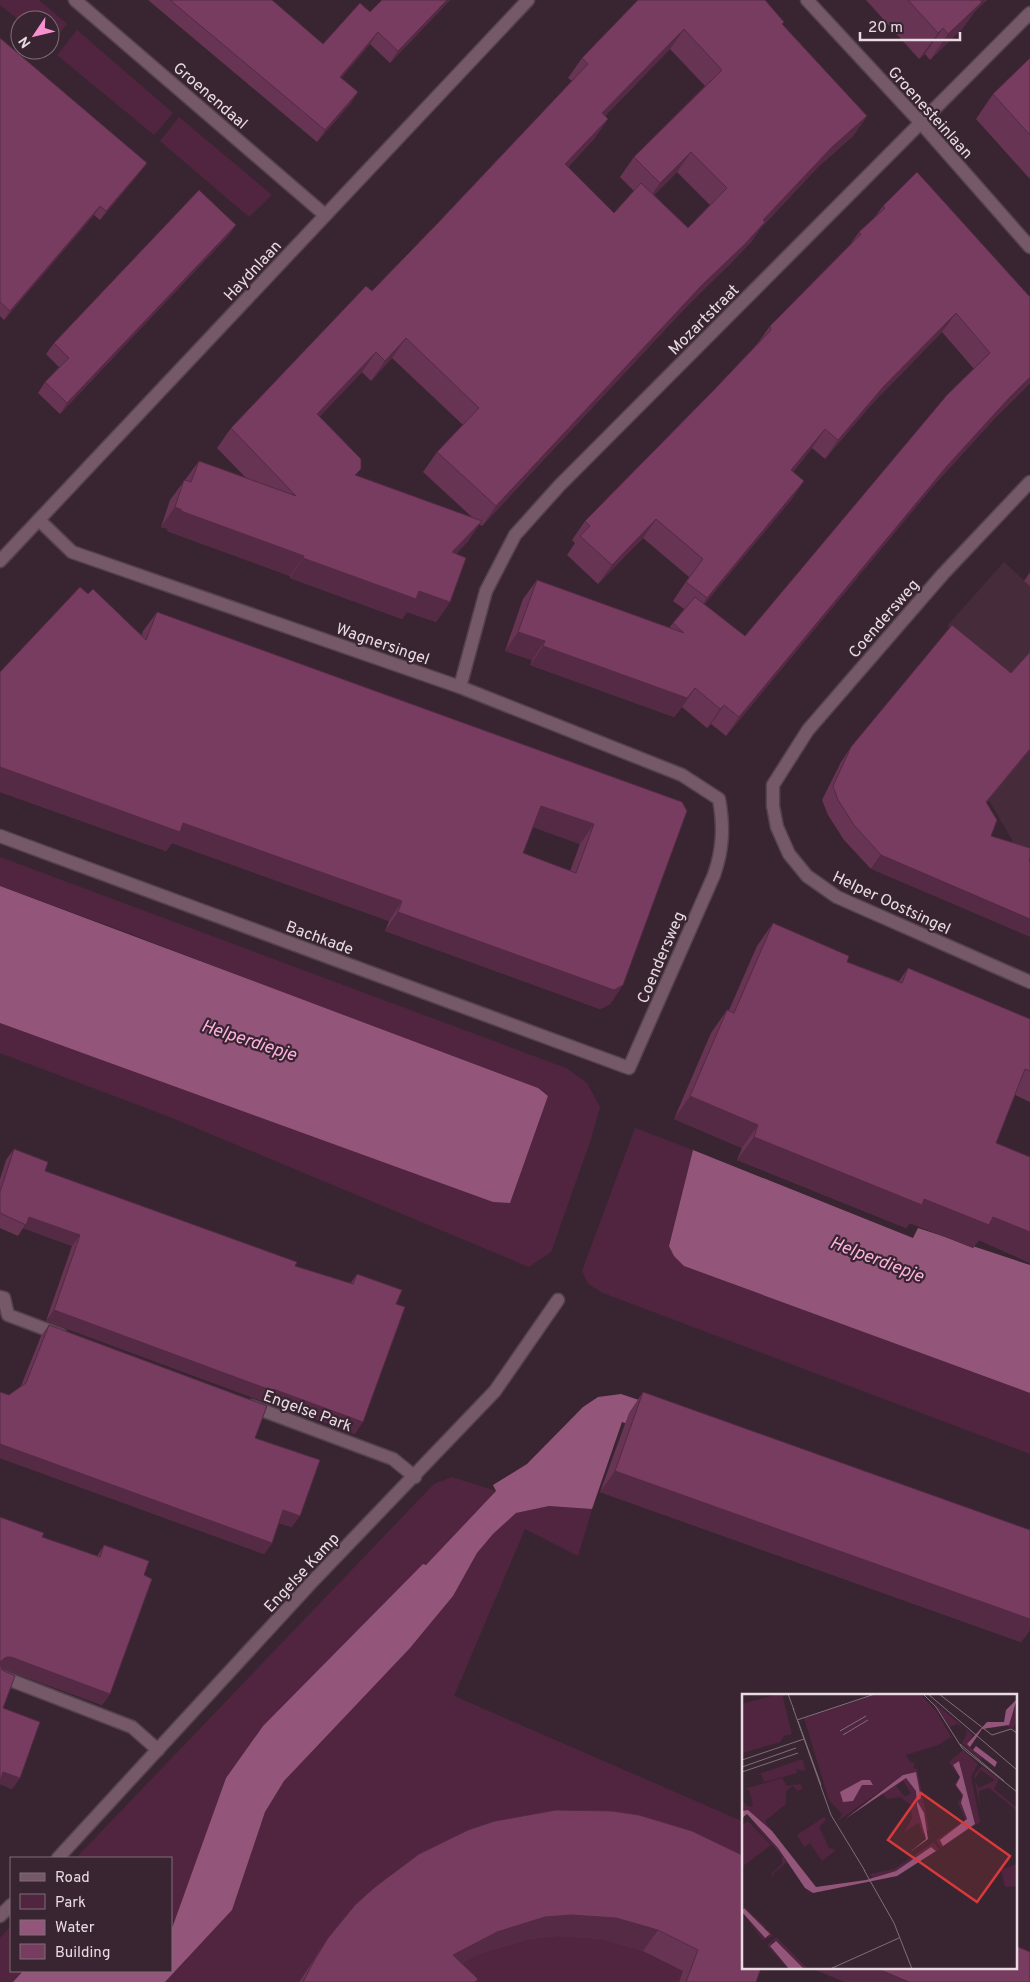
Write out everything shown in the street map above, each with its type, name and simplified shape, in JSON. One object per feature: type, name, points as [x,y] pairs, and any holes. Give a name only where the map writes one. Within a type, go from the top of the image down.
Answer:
[{"type":"street","name":"Groenendaal","points":[[75,0],[325,215]]},
{"type":"street","name":"Haydnlaan","points":[[0,561],[528,0]]},
{"type":"street","name":"Groenesteinlaan","points":[[806,0],[921,123],[1030,247]]},
{"type":"street","name":"Mozartstraat","points":[[460,687],[486,591],[515,535],[566,479],[1030,13]]},
{"type":"street","name":"Coendersweg","points":[[773,785],[808,730],[942,574],[1030,482]]},
{"type":"street","name":"Wagnersingel","points":[[38,520],[72,552],[460,687],[682,774],[719,800]]},
{"type":"street","name":"Helper Oostsingel","points":[[773,785],[773,806],[777,827],[788,854],[821,888],[837,897],[1030,982]]},
{"type":"street","name":"Coendersweg","points":[[629,1068],[720,857],[723,819],[719,800]]},
{"type":"street","name":"Bachkade","points":[[0,836],[629,1068]]},
{"type":"street","points":[[0,1297],[4,1298],[8,1315],[72,1339]]},
{"type":"street","name":"Engelse Kamp","points":[[59,1857],[312,1582],[495,1391],[558,1300]]},
{"type":"street","name":"Engelse Park","points":[[238,1401],[393,1459],[414,1477]]},
{"type":"street","points":[[0,1676],[132,1727],[158,1750]]},
{"type":"street","points":[[0,1916],[10,1906]]},
{"type":"shaded area","points":[[1004,562],[1030,586],[1030,855],[1019,852],[976,778],[1019,691],[947,626]]},
{"type":"green space","points":[[0,0],[39,0],[51,10],[10,10],[10,13],[0,5]]},
{"type":"green space","points":[[60,18],[67,24],[60,33]]},
{"type":"green space","points":[[77,30],[173,113],[154,135],[60,57],[60,51]]},
{"type":"green space","points":[[179,117],[272,195],[249,217],[160,141]]},
{"type":"green space","points":[[0,857],[566,1068],[587,1083],[600,1107],[590,1142],[551,1252],[529,1267],[170,1117],[0,1053],[0,1023],[493,1202],[510,1203],[548,1096],[131,934],[0,886]]},
{"type":"green space","points":[[635,1128],[693,1150],[669,1245],[684,1266],[1030,1393],[1030,1454],[603,1293],[588,1284],[582,1271]]},
{"type":"green space","points":[[452,1477],[496,1491],[425,1566],[424,1564],[263,1726],[226,1778],[172,1928],[172,1857],[77,1857],[434,1484]]},
{"type":"green space","points":[[549,1506],[592,1509],[578,1556],[525,1529],[454,1696],[742,1821],[742,1857],[314,1959],[299,1982],[165,1982],[232,1910],[265,1812],[284,1781],[410,1648],[453,1596],[477,1553],[493,1534],[516,1513]]},
{"type":"green space","points":[[10,1927],[10,1972],[22,1972],[13,1982],[0,1982],[0,1938]]},
{"type":"green space","points":[[577,1929],[689,1956],[679,1982],[441,1982],[462,1955],[532,1933]]},
{"type":"water","name":"Helperdiepje","points":[[0,886],[538,1088],[548,1096],[510,1203],[493,1202],[0,1023]]},
{"type":"water","name":"Helperdiepje","points":[[693,1150],[913,1238],[918,1228],[1030,1265],[1030,1393],[684,1266],[674,1256],[669,1246]]},
{"type":"water","points":[[621,1394],[864,1476],[1030,1568],[622,1422],[592,1509],[549,1506],[516,1513],[493,1534],[477,1553],[453,1596],[410,1648],[284,1781],[265,1812],[232,1910],[165,1982],[13,1982],[22,1972],[172,1972],[172,1928],[226,1778],[263,1726],[423,1564],[426,1565],[496,1491],[493,1485],[527,1464],[583,1407],[598,1397]]},
{"type":"building","points":[[170,0],[272,0],[323,44],[360,3],[370,12],[382,0],[447,0],[398,51],[378,32],[340,77],[358,92],[325,130]]},
{"type":"building","points":[[638,0],[765,0],[784,22],[782,24],[867,116],[832,147],[763,220],[765,222],[745,244],[702,285],[496,506],[437,452],[479,408],[406,338],[385,361],[376,352],[317,414],[361,459],[361,469],[355,475],[482,521],[452,552],[466,558],[450,602],[419,591],[416,599],[303,558],[304,556],[181,511],[175,507],[184,480],[191,482],[199,461],[296,496],[231,428],[366,286],[372,291],[436,225],[588,64],[582,58]],"holes":[[[684,29],[722,70],[634,157],[660,183],[691,152],[727,188],[688,228],[641,183],[614,213],[565,164],[608,119],[602,113]]]},
{"type":"building","points":[[908,0],[980,0],[982,2],[948,34],[943,28],[938,33]]},
{"type":"building","points":[[0,38],[10,47],[10,60],[26,60],[147,163],[106,211],[100,206],[10,311],[0,302]]},
{"type":"building","points":[[1030,58],[1030,135],[993,94]]},
{"type":"building","points":[[917,172],[1030,297],[1030,377],[947,466],[739,717],[724,705],[720,709],[695,688],[687,698],[543,646],[545,641],[518,632],[537,580],[684,633],[673,623],[695,597],[745,636],[947,395],[990,353],[956,313],[884,386],[838,440],[825,429],[791,470],[804,481],[707,598],[686,582],[703,559],[656,519],[612,565],[580,536],[590,526],[585,521],[771,330],[770,326],[861,234],[859,232],[885,208],[883,206]]},
{"type":"building","points":[[199,190],[236,225],[67,403],[45,382],[69,358],[54,343]]},
{"type":"building","points":[[80,587],[88,594],[93,589],[146,640],[157,612],[682,802],[687,811],[623,985],[614,990],[398,912],[402,901],[183,823],[180,832],[0,767],[0,672]],"holes":[[[541,806],[594,824],[576,873],[523,853]]]},
{"type":"building","points":[[952,625],[1011,673],[1030,652],[1030,749],[986,802],[997,820],[991,836],[1030,848],[1030,919],[881,855],[854,825],[838,800],[833,786],[851,747]]},
{"type":"building","points":[[773,923],[849,956],[847,962],[902,983],[908,968],[1030,1019],[1030,1071],[1025,1069],[996,1143],[1030,1157],[1030,1232],[993,1217],[989,1225],[924,1199],[922,1205],[754,1137],[758,1125],[690,1096],[727,1010],[734,1013]]},
{"type":"building","points":[[14,1149],[48,1162],[45,1171],[297,1262],[295,1266],[353,1284],[357,1274],[402,1290],[396,1304],[405,1307],[363,1422],[273,1389],[273,1391],[54,1310],[80,1235],[29,1217],[26,1225],[0,1213],[0,1192]]},
{"type":"building","points":[[49,1325],[267,1406],[255,1438],[320,1460],[300,1516],[283,1510],[272,1543],[0,1444],[0,1392],[9,1395],[26,1383]]},
{"type":"building","points":[[643,1392],[1030,1530],[1030,1619],[615,1471]]},
{"type":"building","points":[[0,1517],[44,1533],[42,1537],[100,1557],[104,1545],[149,1561],[144,1575],[152,1579],[110,1694],[11,1657],[6,1657],[0,1662]]},
{"type":"building","points":[[0,1662],[2,1670],[15,1676],[3,1708],[40,1722],[20,1778],[3,1772],[0,1781]]},
{"type":"building","points":[[556,1810],[612,1811],[639,1815],[692,1831],[742,1855],[742,1970],[760,1970],[756,1982],[686,1982],[698,1950],[658,1930],[616,1918],[571,1915],[545,1917],[497,1932],[453,1955],[478,1979],[475,1982],[303,1982],[328,1938],[355,1905],[375,1887],[419,1854],[468,1830],[495,1821]]},
{"type":"building","points":[[1018,1947],[1030,1952],[1030,1982],[909,1982],[881,1970],[1018,1970]]}]
